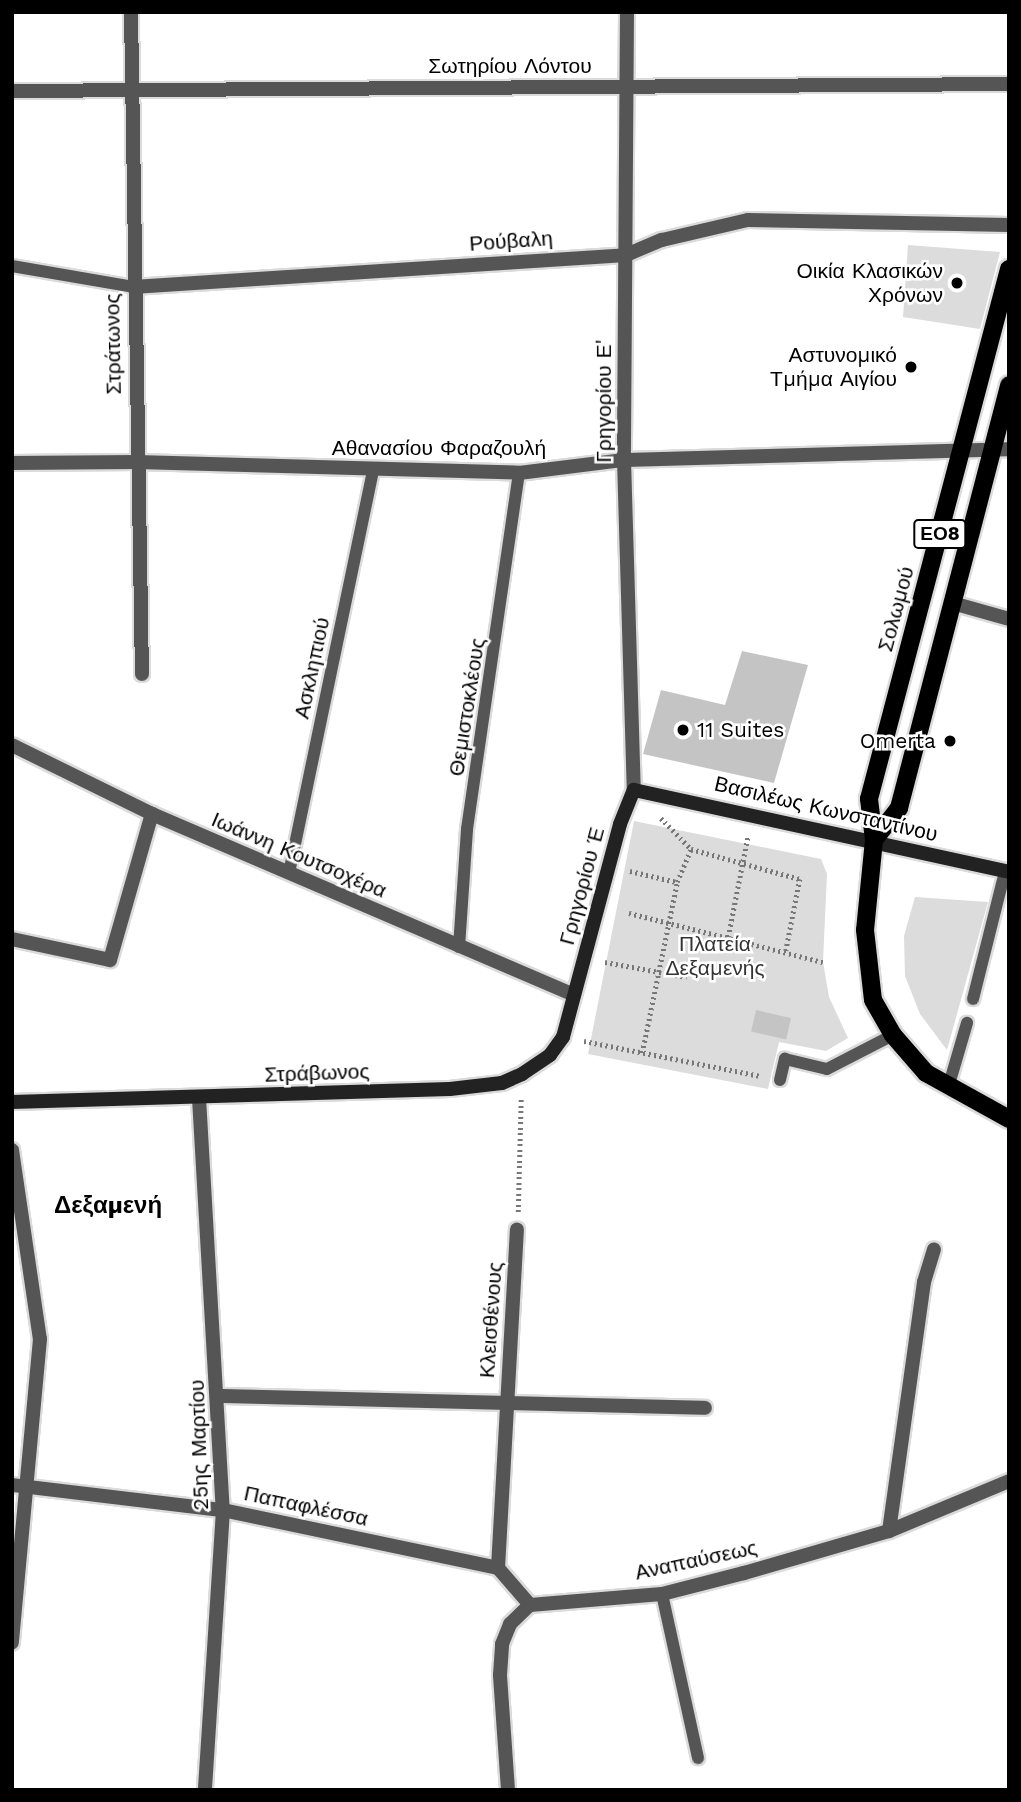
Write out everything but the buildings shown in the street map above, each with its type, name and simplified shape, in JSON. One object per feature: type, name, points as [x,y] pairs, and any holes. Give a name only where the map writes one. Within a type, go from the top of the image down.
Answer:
[{"type":"main road","name":"Σολωμού","points":[[948,1088],[926,1073],[893,1035],[873,1000],[866,960],[866,899],[874,841],[869,799],[1009,269]]},
{"type":"main road","name":"Σολωμού","points":[[874,841],[898,807],[952,603],[1000,449],[1009,386]]},
{"type":"main road","name":"ΕΟ8","points":[[948,1088],[1009,1119]]},
{"type":"street","name":"Στράτωνος","points":[[131,12],[133,287],[142,674]]},
{"type":"street","name":"Γρηγορίου Ε'","points":[[627,12],[624,460],[634,790]]},
{"type":"street","name":"Σωτηρίου Λόντου","points":[[12,91],[1009,84]]},
{"type":"street","name":"Ρούβαλη","points":[[133,287],[626,255],[662,240],[748,220],[1009,225]]},
{"type":"street","name":"Αθανασίου Φαραζουλή","points":[[12,464],[137,462],[373,471],[519,473],[624,460],[1000,449]]},
{"type":"street","points":[[952,603],[1009,619]]},
{"type":"street","name":"Ιωάννη Κουτσοχέρα","points":[[12,746],[152,814],[574,995]]},
{"type":"street","name":"Βασιλέως Κωνσταντίνου","points":[[634,790],[1007,872]]},
{"type":"street","name":"Γρηγορίου Έ","points":[[574,995],[634,790]]},
{"type":"street","points":[[12,939],[110,960],[152,814]]},
{"type":"street","name":"Στράβωνος","points":[[12,1102],[477,1087],[522,1074],[550,1055],[563,1037],[574,995]]},
{"type":"street","name":"25ης Μαρτίου","points":[[199,1098],[220,1396],[223,1510],[205,1790]]},
{"type":"street","points":[[12,1150],[40,1339],[18,1486],[12,1643]]},
{"type":"street","name":"Κλεισθένους","points":[[498,1568],[517,1230]]},
{"type":"street","points":[[889,1531],[924,1282],[934,1250]]},
{"type":"street","points":[[220,1396],[705,1408]]},
{"type":"street","name":"Αναπαύσεως","points":[[530,1605],[662,1594],[889,1531],[1009,1481]]},
{"type":"street","name":"Παπαφλέσσα","points":[[18,1486],[223,1510],[498,1568]]},
{"type":"street","points":[[498,1568],[530,1605],[510,1624],[502,1644],[500,1675],[508,1790]]},
{"type":"lane","name":"Ρούβαλη","points":[[12,265],[133,287]]},
{"type":"lane","name":"Ασκληπιού","points":[[289,873],[373,471]]},
{"type":"lane","name":"Θεμιστοκλέους","points":[[459,947],[467,829],[519,473]]},
{"type":"lane","points":[[973,999],[1007,872]]},
{"type":"lane","points":[[948,1088],[967,1023]]},
{"type":"lane","points":[[775,1079],[785,1059],[827,1069],[893,1035]]},
{"type":"lane","points":[[662,1594],[698,1758]]},
{"type":"path","points":[[634,790],[691,849],[800,878],[786,951]]},
{"type":"path","points":[[727,937],[746,842]]},
{"type":"path","points":[[642,1053],[677,882],[691,849]]},
{"type":"path","points":[[622,870],[677,882]]},
{"type":"path","points":[[629,913],[822,962]]},
{"type":"path","points":[[584,956],[687,977]]},
{"type":"path","points":[[563,1037],[775,1079]]},
{"type":"path","points":[[517,1230],[522,1074]]},
{"type":"green space","points":[[908,245],[1000,252],[980,329],[903,317]]},
{"type":"green space","name":"Πλατεία Δεξαμενής","points":[[634,821],[821,859],[827,874],[823,962],[829,997],[848,1038],[826,1051],[779,1042],[768,1089],[588,1054]]},
{"type":"green space","points":[[915,897],[988,902],[947,1050],[920,1014],[905,976],[904,936]]},
{"type":"place","name":"Οικία Κλασικών Χρόνων","points":[[957,283]]},
{"type":"place","name":"Αστυνομικό Τμήμα Αιγίου","points":[[911,367]]},
{"type":"place","name":"11 Suites","points":[[683,730]]},
{"type":"place","name":"Omerta","points":[[950,741]]},
{"type":"district","name":"Δεξαμενή","points":[[108,1206]]}]
